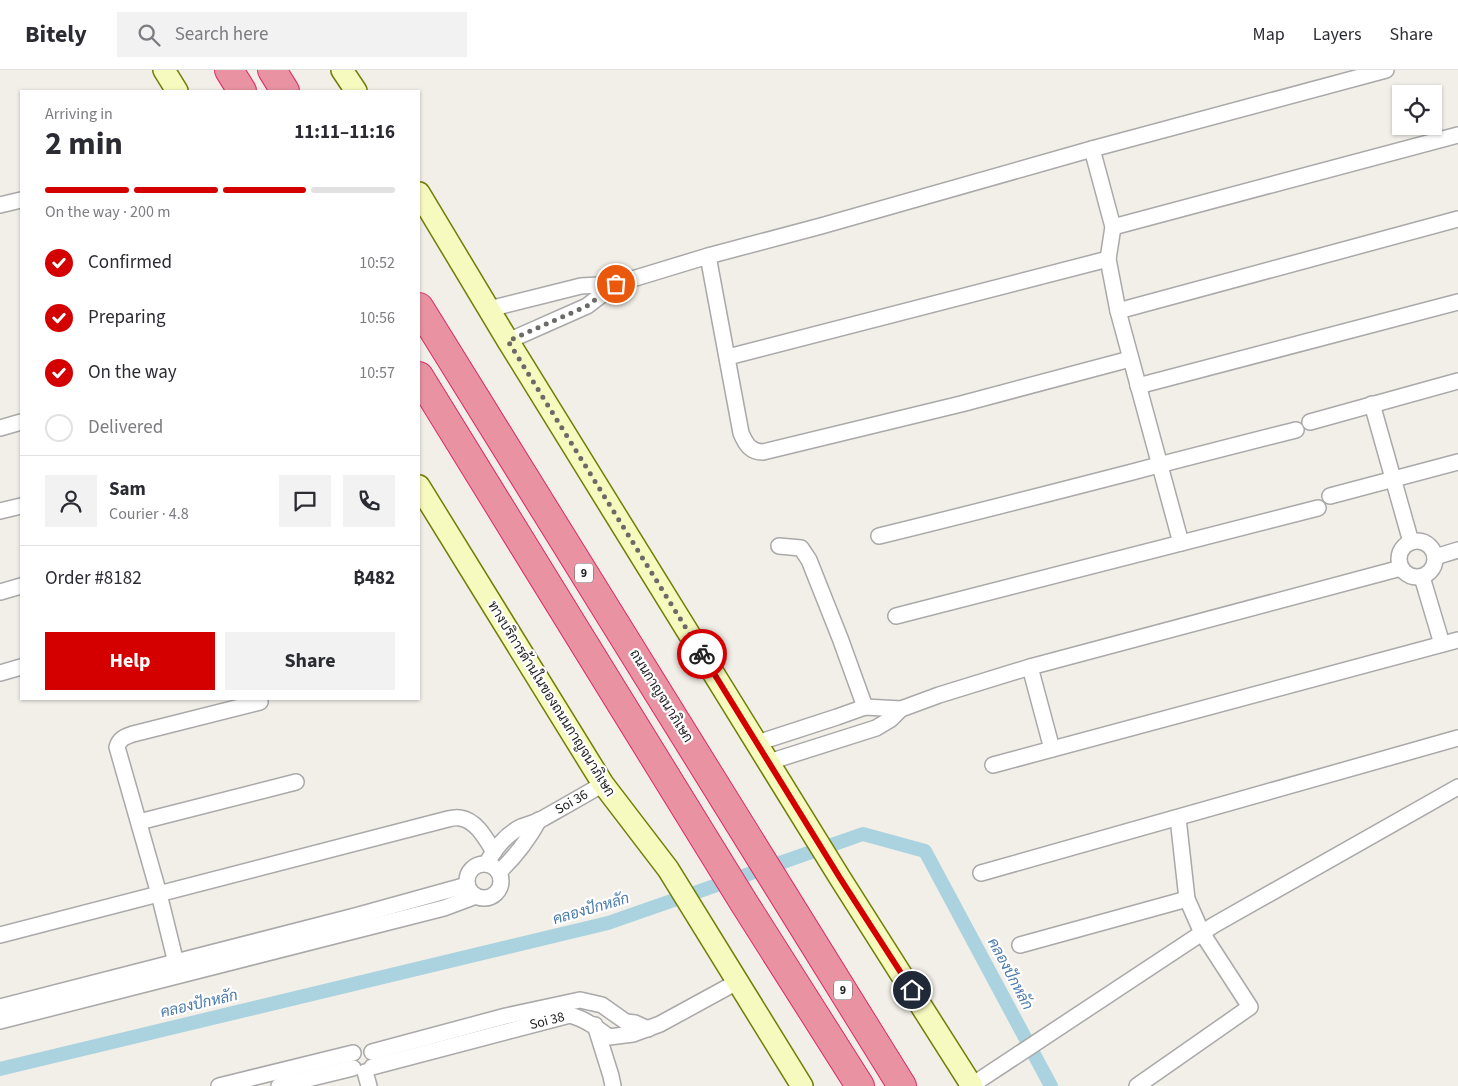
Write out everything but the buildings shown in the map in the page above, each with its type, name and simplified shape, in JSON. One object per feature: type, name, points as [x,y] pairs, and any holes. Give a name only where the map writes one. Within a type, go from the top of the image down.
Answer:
[{"type":"highway","points":[[229,70],[241,90]]},
{"type":"highway","points":[[272,70],[284,90]]},
{"type":"highway","name":"ถนนกาญจนาภิเษก","points":[[420,308],[902,1086]]},
{"type":"highway","points":[[420,378],[710,849],[860,1086]]},
{"type":"main road","points":[[164,70],[176,90]]},
{"type":"main road","points":[[342,70],[355,90]]},
{"type":"main road","points":[[420,195],[508,341],[840,878],[972,1085]]},
{"type":"main road","name":"ทางบริการด้านในของถนนกาญจนาภิเษก","points":[[420,488],[603,784],[668,869],[802,1086]]},
{"type":"street","points":[[489,309],[581,286],[616,284],[708,256],[1092,149],[1386,70]]},
{"type":"street","points":[[1113,227],[1458,135]]},
{"type":"street","points":[[1092,149],[1113,227],[1108,259],[1118,311],[1181,543]]},
{"type":"street","points":[[0,205],[20,200]]},
{"type":"street","points":[[1118,311],[1458,219]]},
{"type":"street","points":[[708,256],[741,433],[751,449],[764,452],[961,404],[1130,359]]},
{"type":"street","points":[[728,357],[1108,259]]},
{"type":"street","points":[[508,341],[587,306],[616,284]]},
{"type":"street","points":[[1138,386],[1458,302]]},
{"type":"street","points":[[1310,422],[1458,381]]},
{"type":"street","points":[[1372,404],[1411,542]]},
{"type":"street","points":[[0,428],[20,422]]},
{"type":"street","points":[[879,536],[1296,430]]},
{"type":"street","points":[[1330,496],[1458,462]]},
{"type":"street","points":[[0,511],[20,506]]},
{"type":"street","points":[[896,616],[1318,508]]},
{"type":"street","points":[[1411,542],[1425,543],[1430,547],[1435,557],[1432,569],[1422,577],[1408,575],[1401,568],[1399,562],[1400,553],[1411,542]]},
{"type":"street","points":[[779,546],[801,548],[809,560],[865,707]]},
{"type":"street","points":[[1435,557],[1458,550]]},
{"type":"street","points":[[769,762],[876,728],[901,709],[939,695],[1030,667],[1401,568]]},
{"type":"street","points":[[1422,577],[1442,644]]},
{"type":"street","points":[[0,592],[20,586]]},
{"type":"street","points":[[993,765],[1458,640]]},
{"type":"street","points":[[0,673],[20,666]]},
{"type":"street","points":[[1030,667],[1052,748]]},
{"type":"street","points":[[178,968],[118,747],[119,742],[124,737],[134,734],[260,702]]},
{"type":"street","points":[[757,743],[837,718],[865,707],[901,709]]},
{"type":"street","points":[[837,718],[845,738]]},
{"type":"street","points":[[981,873],[1458,738]]},
{"type":"street","points":[[139,822],[296,782]]},
{"type":"street","name":"Soi 36","points":[[493,862],[504,840],[513,832],[539,820],[603,784]]},
{"type":"street","points":[[972,1085],[1202,933],[1458,787]]},
{"type":"street","points":[[0,934],[448,819],[460,818],[468,821],[486,838],[493,862],[501,878],[498,890],[488,897],[482,898],[472,891],[467,878],[469,872],[480,864],[493,862],[514,858],[532,834],[539,820]]},
{"type":"street","points":[[1137,1086],[1250,1008],[1202,933],[1187,899],[1178,818]]},
{"type":"street","points":[[0,1007],[178,968],[357,923],[444,908],[472,891]]},
{"type":"street","points":[[1020,945],[1187,899]]},
{"type":"street","points":[[0,1021],[178,968]]},
{"type":"street","name":"Soi 38","points":[[364,1066],[569,1009],[609,1038],[633,1034],[648,1029],[698,1004],[737,982]]},
{"type":"street","points":[[569,1009],[580,1000],[602,1005],[626,1022],[635,1023],[648,1029]]},
{"type":"street","points":[[602,1005],[595,1026],[613,1086]]},
{"type":"street","points":[[219,1086],[364,1066]]},
{"type":"street","points":[[279,1086],[364,1066]]},
{"type":"waterway","name":"คลองปักหลัก","points":[[0,1069],[608,923],[863,834],[925,851],[1051,1086]]},
{"type":"way so far","points":[[616,284],[587,306],[508,341],[702,654]]},
{"type":"route","points":[[702,654],[840,878],[912,990]]}]
